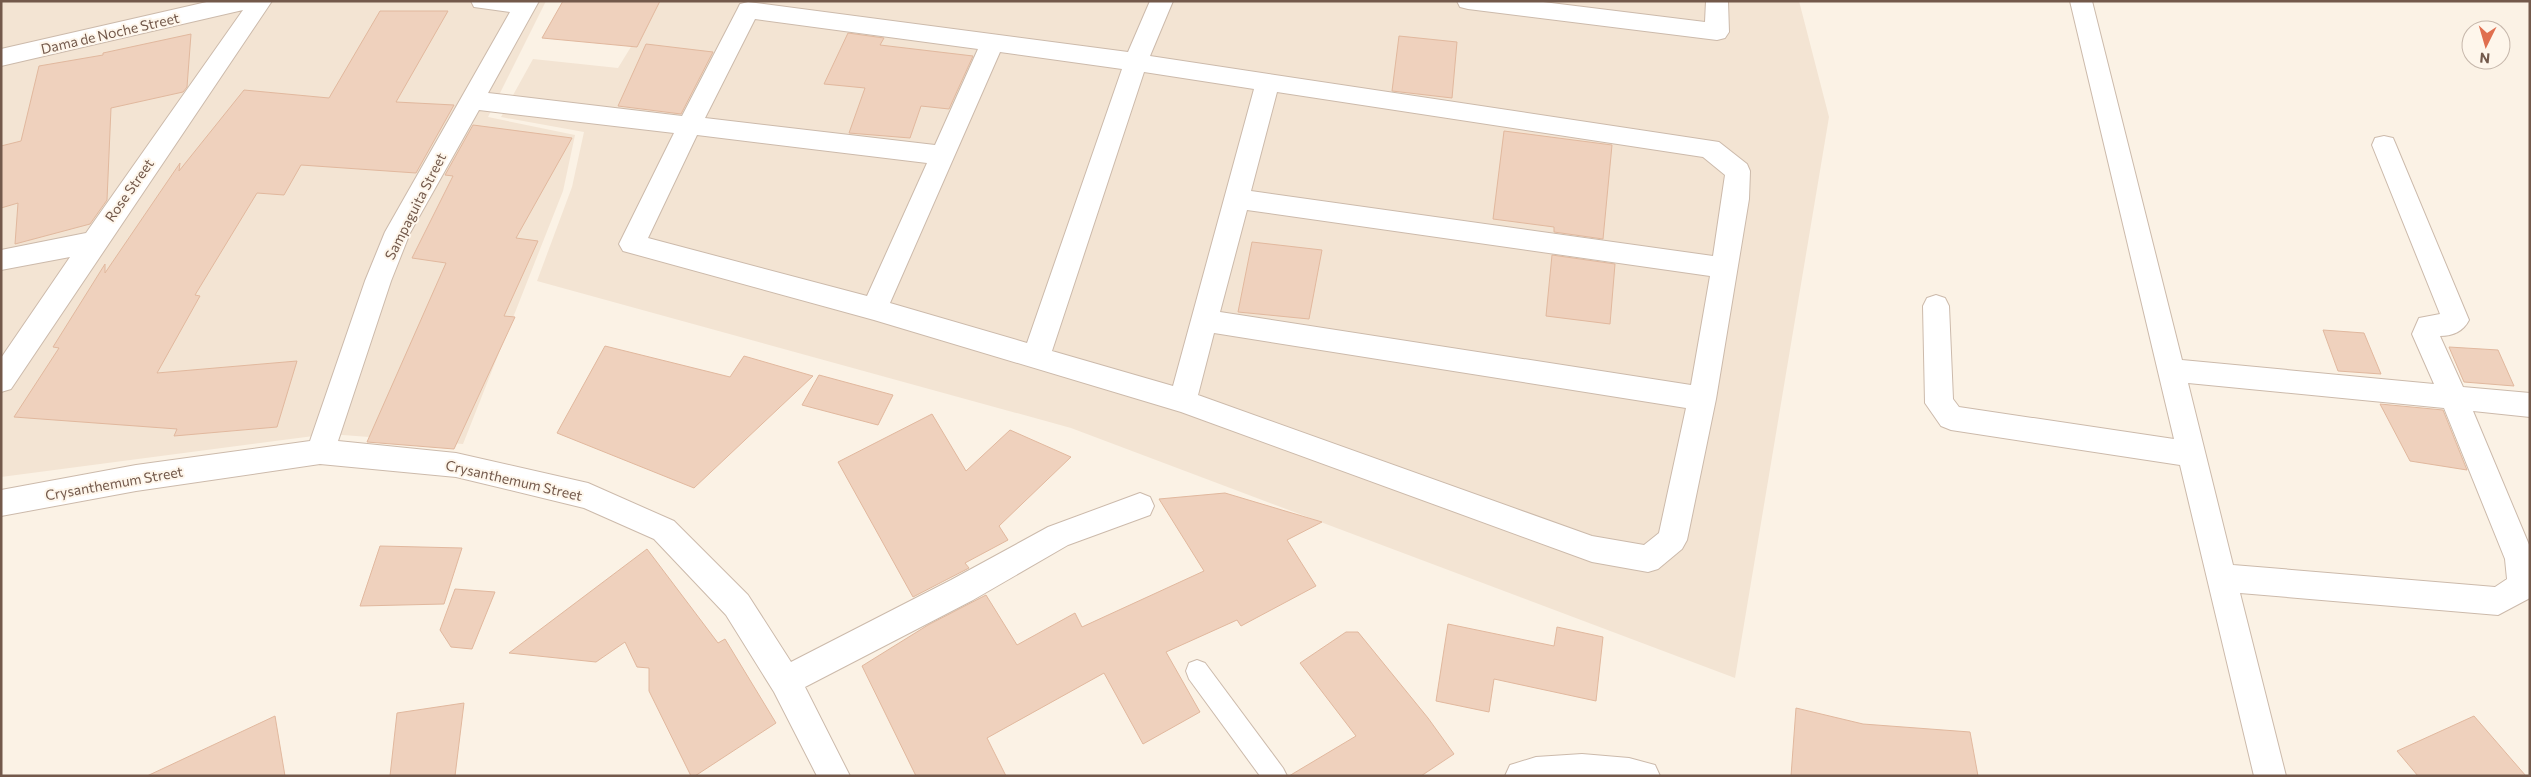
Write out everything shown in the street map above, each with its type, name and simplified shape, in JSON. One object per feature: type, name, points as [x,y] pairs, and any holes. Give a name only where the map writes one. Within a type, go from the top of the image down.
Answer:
[{"type":"street","name":"Dama de Noche Street","points":[[1,58],[247,1]]},
{"type":"street","name":"Rose Street","points":[[1,382],[94,242],[261,1]]},
{"type":"street","points":[[482,1],[527,4]]},
{"type":"street","points":[[1036,357],[1136,62],[1162,1]]},
{"type":"street","points":[[1468,1],[1717,32],[1717,1]]},
{"type":"street","points":[[2081,1],[2270,776]]},
{"type":"street","name":"Sampaguita Street","points":[[320,452],[378,281],[398,232],[527,4]]},
{"type":"street","points":[[748,10],[1136,62],[1710,149],[1738,171],[1736,198],[1702,399],[1672,540],[1648,559],[1592,549],[1183,401],[874,309],[632,244],[748,10]]},
{"type":"street","points":[[874,309],[992,44]]},
{"type":"street","points":[[1183,401],[1268,82]]},
{"type":"street","points":[[472,100],[690,124],[942,155]]},
{"type":"street","points":[[2221,578],[2498,601],[2523,586],[2520,559],[2454,398],[2425,334],[2428,326],[2447,325],[2456,320],[2384,145]]},
{"type":"street","points":[[1237,200],[1724,268]]},
{"type":"street","points":[[1,260],[94,242]]},
{"type":"street","points":[[1936,306],[1939,403],[1951,418],[2191,454]]},
{"type":"street","points":[[1205,321],[1702,399]]},
{"type":"street","points":[[2170,370],[2530,405]]},
{"type":"street","name":"Crysanthemum Street","points":[[1,503],[136,478],[320,452],[465,467],[588,496],[664,530],[737,605],[785,681],[834,776]]},
{"type":"street","points":[[785,681],[962,590],[1058,536],[1140,506]]},
{"type":"street","points":[[1521,776],[1542,772],[1598,770],[1644,776]]},
{"type":"lane","points":[[1197,671],[1275,776]]},
{"type":"shaded area","points":[[1,1],[546,1],[488,117],[575,135],[563,191],[463,444],[329,434],[1,477]]},
{"type":"shaded area","points":[[659,1],[1799,1],[1829,117],[1735,678],[1071,428],[537,281],[572,187],[584,132],[501,117],[533,59],[618,68]]},
{"type":"building","points":[[563,1],[660,1],[637,47],[542,38]]},
{"type":"building","points":[[380,11],[448,11],[396,102],[454,105],[416,173],[301,165],[284,195],[257,193],[195,295],[200,296],[157,373],[297,361],[277,427],[174,436],[177,429],[14,417],[59,348],[53,347],[105,264],[105,273],[180,163],[179,171],[244,90],[329,98]]},
{"type":"building","points":[[848,33],[884,38],[880,45],[973,56],[949,109],[921,106],[910,138],[849,133],[865,88],[824,84]]},
{"type":"building","points":[[191,34],[187,87],[183,92],[111,108],[107,200],[90,224],[15,244],[18,203],[1,208],[1,146],[21,141],[39,66],[103,55],[103,53]]},
{"type":"building","points":[[1399,36],[1457,42],[1452,98],[1392,91]]},
{"type":"building","points":[[646,44],[713,52],[681,114],[618,106]]},
{"type":"building","points":[[473,125],[572,138],[516,238],[538,241],[504,316],[515,317],[454,449],[367,442],[446,263],[412,258],[453,176],[445,175]]},
{"type":"building","points":[[1504,131],[1612,145],[1603,239],[1554,232],[1554,227],[1493,219]]},
{"type":"building","points":[[1252,242],[1322,250],[1309,319],[1238,312]]},
{"type":"building","points":[[1552,255],[1615,264],[1610,324],[1546,316]]},
{"type":"building","points":[[2323,330],[2364,333],[2381,374],[2338,371]]},
{"type":"building","points":[[605,346],[730,377],[744,356],[813,376],[694,488],[557,433]]},
{"type":"building","points":[[2449,347],[2498,350],[2514,386],[2464,382]]},
{"type":"building","points":[[819,375],[893,395],[878,425],[802,405]]},
{"type":"building","points":[[2380,404],[2443,410],[2467,470],[2410,461]]},
{"type":"building","points":[[932,414],[966,471],[1010,430],[1071,457],[999,526],[1008,540],[965,563],[969,568],[913,597],[838,462]]},
{"type":"building","points":[[1225,493],[1322,522],[1287,540],[1316,586],[1241,626],[1237,620],[1166,652],[1200,712],[1143,744],[1104,673],[987,738],[1006,776],[916,776],[862,666],[928,625],[986,595],[1017,645],[1075,613],[1082,627],[1204,571],[1159,499]]},
{"type":"building","points":[[380,546],[462,548],[444,604],[360,606]]},
{"type":"building","points":[[647,549],[718,643],[725,639],[776,723],[695,776],[691,776],[649,691],[649,668],[637,667],[625,642],[596,662],[509,653]]},
{"type":"building","points":[[455,589],[495,592],[472,649],[451,647],[440,630]]},
{"type":"building","points":[[1448,624],[1554,646],[1557,627],[1603,637],[1596,701],[1494,679],[1489,712],[1436,701]]},
{"type":"building","points":[[1346,632],[1358,632],[1428,718],[1454,754],[1421,776],[1289,776],[1356,736],[1300,663]]},
{"type":"building","points":[[464,703],[455,776],[390,776],[397,713]]},
{"type":"building","points":[[1796,708],[1863,724],[1970,732],[1978,776],[1791,776]]},
{"type":"building","points":[[275,716],[285,776],[147,776]]},
{"type":"building","points":[[2474,716],[2526,776],[2418,776],[2397,751]]}]
